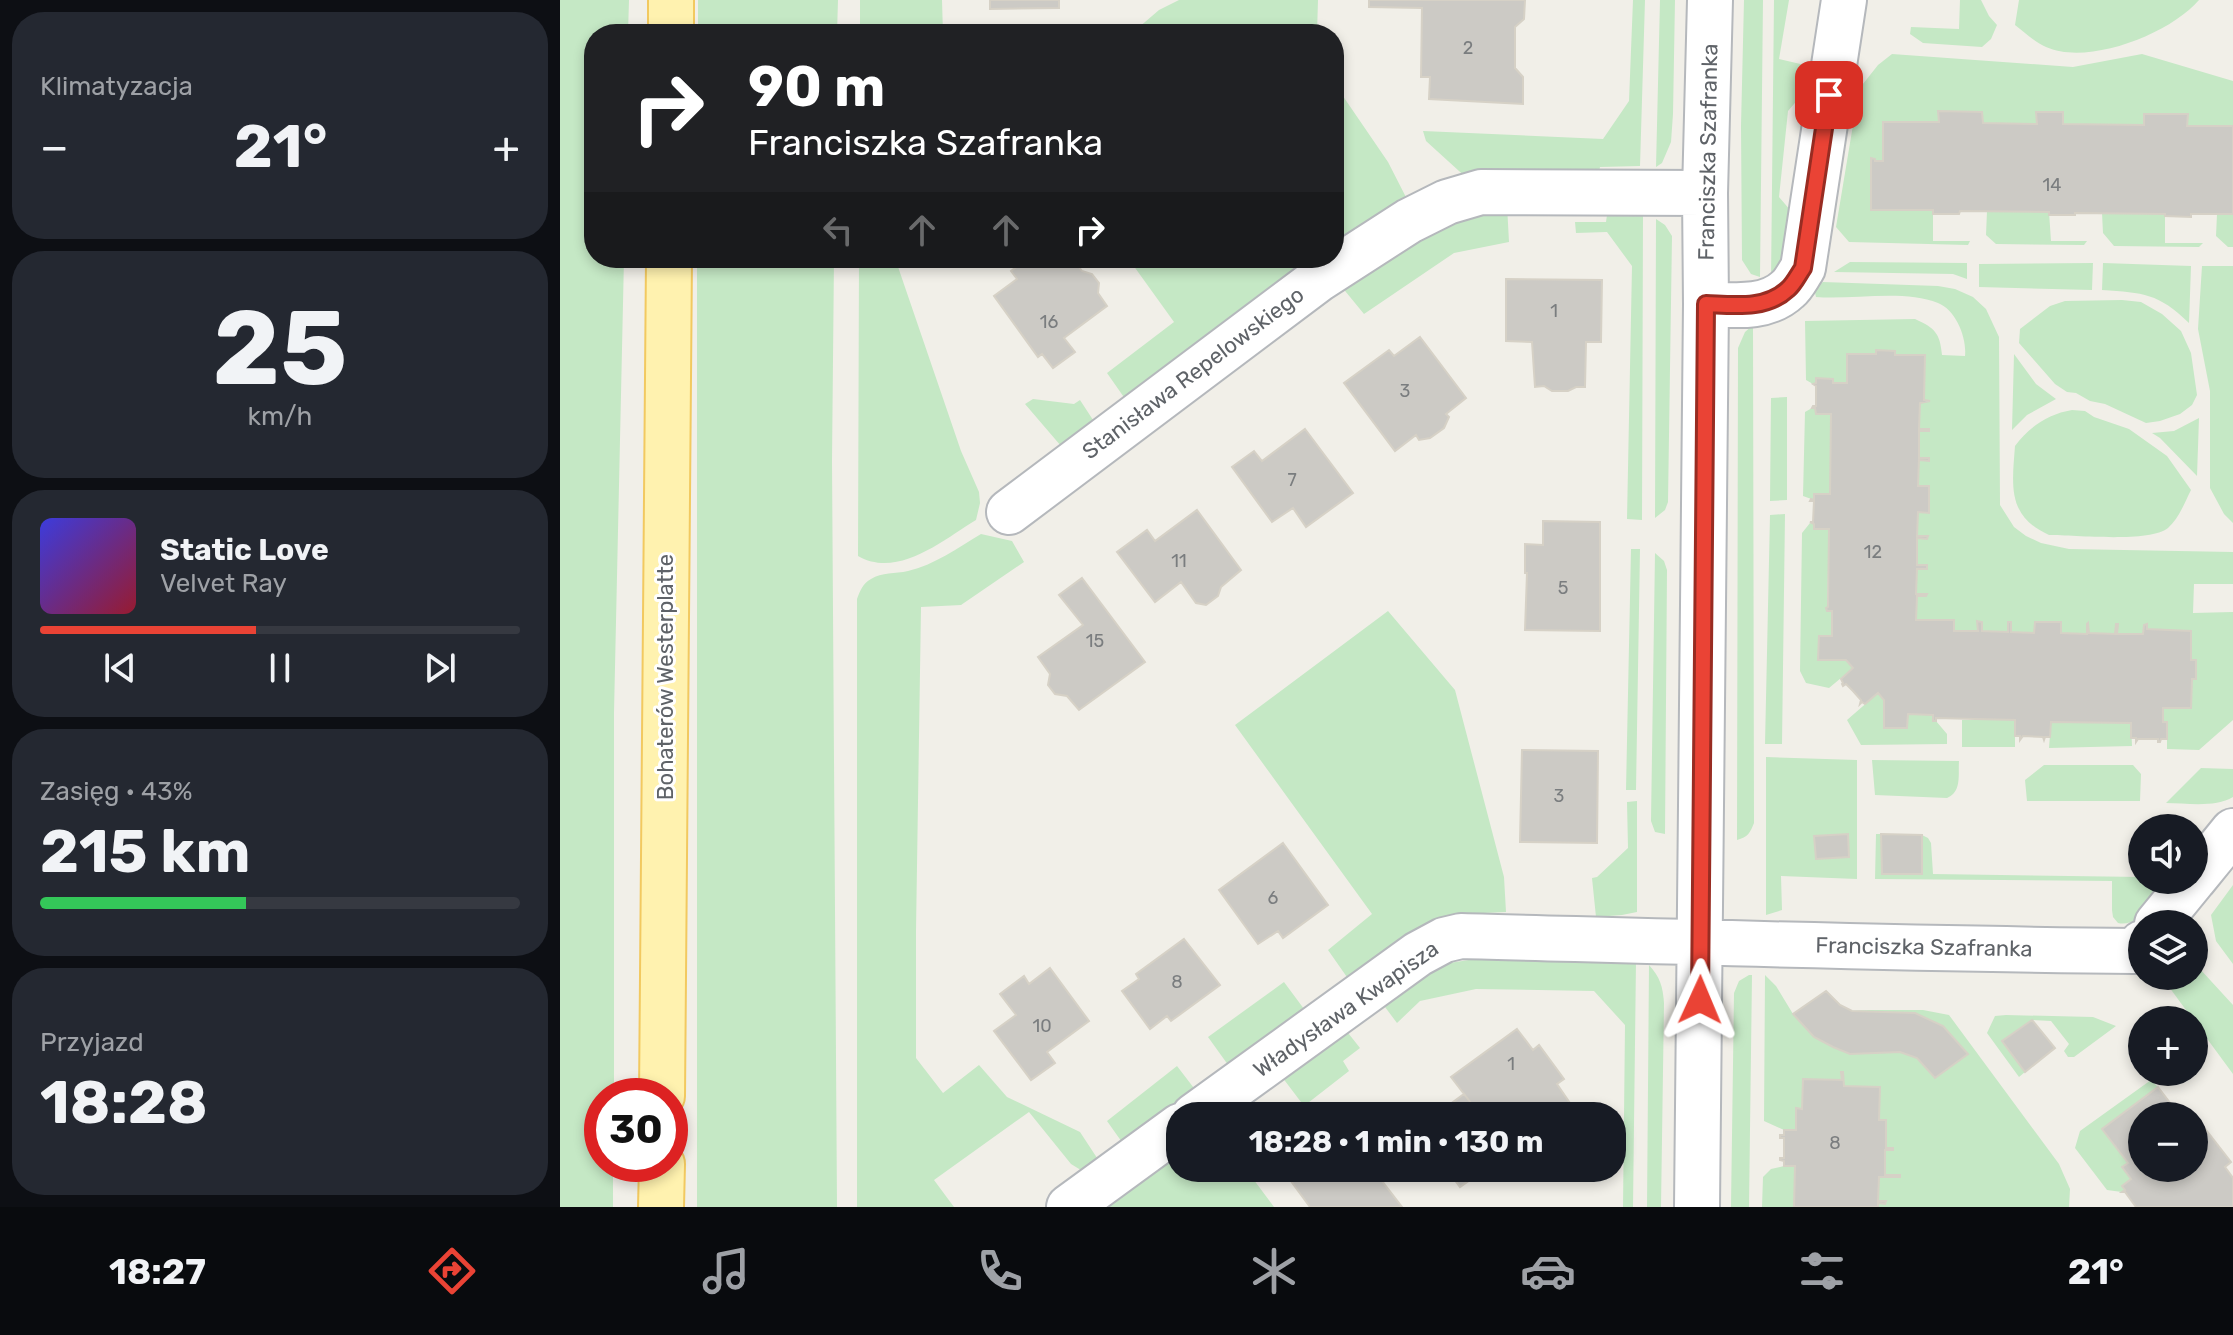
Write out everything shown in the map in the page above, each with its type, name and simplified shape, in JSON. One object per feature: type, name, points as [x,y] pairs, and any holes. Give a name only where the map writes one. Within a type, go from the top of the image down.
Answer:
[{"type":"main road","points":[[671,0],[671,24]]},
{"type":"main road","name":"Bohaterów Westerplatte","points":[[662,1078],[669,268]]},
{"type":"main road","points":[[661,1207],[662,1182]]},
{"type":"street","name":"Franciszka Szafranka","points":[[1697,1207],[1705,193],[1710,0]]},
{"type":"street","points":[[1706,304],[1746,305],[1773,300],[1788,289],[1803,268],[1844,0]]},
{"type":"street","name":"Stanisława Repelowskiego","points":[[1344,263],[1409,221],[1447,202],[1481,192],[1705,193]]},
{"type":"street","name":"Stanisława Repelowskiego","points":[[1009,512],[1336,268]]},
{"type":"street","points":[[2208,862],[2233,831]]},
{"type":"street","points":[[2169,910],[2182,894]]},
{"type":"street","name":"Władysława Kwapisza","points":[[1213,1102],[1418,954],[1444,940],[1461,936],[1701,941]]},
{"type":"street","name":"Franciszka Szafranka","points":[[1701,941],[1914,949],[2128,951]]},
{"type":"street","points":[[1069,1207],[1166,1136]]},
{"type":"green space","points":[[560,0],[629,0],[628,24],[584,24],[584,268],[624,268],[614,713],[614,1078],[584,1078],[584,1182],[613,1182],[613,1207],[560,1207]]},
{"type":"green space","points":[[698,0],[838,0],[837,24],[698,24]]},
{"type":"green space","points":[[860,0],[942,0],[943,24],[860,24]]},
{"type":"green space","points":[[1179,0],[1318,0],[1317,24],[1143,24],[1159,10]]},
{"type":"green space","points":[[1633,0],[1645,0],[1640,166],[1600,167],[1598,176],[1470,181],[1426,141],[1423,131],[1603,139],[1629,101]]},
{"type":"green space","points":[[1660,0],[1675,0],[1673,114],[1671,142],[1662,163],[1656,167]]},
{"type":"green space","points":[[1744,0],[1763,0],[1760,277],[1751,274],[1742,260]]},
{"type":"green space","points":[[1774,0],[1789,0],[1779,59],[1809,66],[1815,74],[1812,83],[1788,111],[1779,197],[1797,218],[1790,264],[1771,281]]},
{"type":"green space","points":[[1960,0],[1981,0],[1997,25],[1991,39],[1982,47],[1923,43],[1910,34],[1911,27],[1959,29]]},
{"type":"green space","points":[[2019,0],[2199,0],[2186,13],[2149,35],[2105,49],[2063,52],[2046,47],[2015,25]]},
{"type":"green space","points":[[1892,54],[2073,67],[2142,54],[2233,81],[2233,126],[2187,126],[2187,114],[2145,114],[2144,125],[2063,124],[2063,112],[2037,112],[2037,124],[1983,123],[1982,112],[1939,111],[1939,122],[1884,122],[1883,161],[1871,159],[1871,209],[1933,210],[1933,241],[1970,241],[1968,245],[1849,242],[1836,227],[1859,89],[1878,65]]},
{"type":"green space","points":[[1344,98],[1388,162],[1411,207],[1344,250]]},
{"type":"green space","points":[[1507,205],[1509,242],[1454,253],[1364,314],[1341,286],[1441,222]]},
{"type":"green space","points":[[1987,211],[2049,212],[2051,241],[2087,241],[2084,245],[1996,244],[1986,235]]},
{"type":"green space","points":[[2102,213],[2165,214],[2165,243],[2203,243],[2199,247],[2114,246],[2103,233]]},
{"type":"green space","points":[[2217,214],[2233,214],[2233,247],[2228,247],[2216,236]]},
{"type":"green space","points":[[1607,215],[1643,215],[1642,520],[1627,519],[1632,266],[1607,232],[1576,233],[1575,222],[1606,222]]},
{"type":"green space","points":[[1656,219],[1665,225],[1672,236],[1668,502],[1665,510],[1655,518]]},
{"type":"green space","points":[[1850,262],[1967,263],[1967,279],[1953,274],[1834,272]]},
{"type":"green space","points":[[2093,263],[2092,290],[1979,287],[1979,264]]},
{"type":"green space","points":[[2103,263],[2191,266],[2189,323],[2150,296],[2102,290]]},
{"type":"green space","points":[[2202,266],[2233,266],[2233,523],[2224,514],[2210,488],[2210,391],[2198,329]]},
{"type":"green space","points":[[697,268],[834,268],[832,461],[837,1207],[697,1207]]},
{"type":"green space","points":[[859,268],[898,268],[961,451],[979,492],[980,503],[976,520],[920,554],[889,563],[873,562],[858,556]]},
{"type":"green space","points":[[1135,268],[1317,268],[1128,403],[1107,373],[1174,322]]},
{"type":"green space","points":[[1823,282],[1938,286],[1973,297],[1986,309],[1999,337],[2000,505],[2014,527],[2026,536],[2069,549],[2233,552],[2233,584],[2194,584],[2193,613],[2233,612],[2233,720],[2199,750],[2167,749],[2167,723],[2163,722],[2163,708],[2191,708],[2196,660],[2191,660],[2191,631],[2147,629],[2146,624],[2143,634],[2117,634],[2117,624],[2115,634],[2089,633],[2088,623],[2087,634],[2061,633],[2060,622],[2035,622],[2034,633],[2011,632],[2010,622],[2008,632],[1982,631],[1977,622],[1978,631],[1954,631],[1953,620],[1916,620],[1917,596],[1927,595],[1916,594],[1917,569],[1926,569],[1927,566],[1917,565],[1917,538],[1928,537],[1917,536],[1918,512],[1929,512],[1929,487],[1918,486],[1919,460],[1928,460],[1919,458],[1919,431],[1929,431],[1919,429],[1920,403],[1930,401],[1924,400],[1925,355],[1895,355],[1895,351],[1877,350],[1847,383],[1816,378],[1813,384],[1806,380],[1805,321],[1915,319],[1935,332],[1942,355],[1965,356],[1962,333],[1955,318],[1938,303],[1894,296],[1816,297],[1814,288]]},
{"type":"green space","points":[[2065,301],[2141,302],[2162,314],[2181,331],[2191,353],[2197,395],[2192,405],[2180,414],[2146,423],[2105,404],[2067,392],[2055,384],[2019,343],[2020,329],[2050,306]]},
{"type":"green space","points":[[1753,325],[1754,823],[1748,834],[1737,840],[1738,348],[1745,332]]},
{"type":"green space","points":[[2014,354],[2036,384],[2056,399],[2027,415],[2012,430]]},
{"type":"green space","points":[[1787,397],[1787,500],[1770,501],[1771,398]]},
{"type":"green space","points":[[1033,399],[1074,404],[1080,400],[1095,423],[1067,453],[1025,404]]},
{"type":"green space","points":[[1812,408],[1831,414],[1830,494],[1814,500],[1803,496],[1805,412]]},
{"type":"green space","points":[[2072,410],[2085,411],[2129,429],[2167,456],[2191,490],[2168,528],[2159,533],[2129,537],[2049,535],[2026,519],[2019,509],[2013,487],[2015,446],[2040,422]]},
{"type":"green space","points":[[2199,418],[2197,476],[2152,433],[2174,431]]},
{"type":"green space","points":[[1785,514],[1782,744],[1765,744],[1770,515]]},
{"type":"green space","points":[[1810,523],[1814,524],[1814,529],[1829,529],[1827,611],[1832,611],[1832,636],[1819,636],[1818,660],[1846,660],[1853,668],[1829,688],[1806,683],[1800,671],[1802,533]]},
{"type":"green space","points":[[981,534],[1012,541],[1024,562],[961,605],[921,607],[916,1058],[943,1093],[979,1065],[1007,1097],[1080,1132],[1103,1167],[1084,1172],[1071,1164],[1029,1112],[934,1180],[954,1207],[857,1207],[857,599],[864,585],[875,577],[927,565]]},
{"type":"green space","points":[[1631,549],[1640,549],[1636,790],[1626,790]]},
{"type":"green space","points":[[1655,553],[1664,561],[1667,570],[1665,834],[1655,832],[1651,821]]},
{"type":"green space","points":[[1388,611],[1455,690],[1504,877],[1506,912],[1442,918],[1349,980],[1328,950],[1372,914],[1235,725]]},
{"type":"green space","points":[[1878,693],[1884,700],[1884,728],[1907,728],[1908,714],[1933,715],[1933,721],[1947,734],[1947,744],[1861,745],[1847,720]]},
{"type":"green space","points":[[1962,720],[2015,720],[2015,747],[1962,747]]},
{"type":"green space","points":[[2051,722],[2131,723],[2132,746],[2049,748]]},
{"type":"green space","points":[[1766,757],[1857,760],[1857,879],[1781,876],[1782,910],[1766,915]],"holes":[[[1847,834],[1848,857],[1816,859],[1814,836]]]},
{"type":"green space","points":[[1872,760],[1959,761],[1957,787],[1947,798],[1875,795]]},
{"type":"green space","points":[[2044,765],[2133,765],[2141,774],[2140,801],[2027,801],[2025,780]]},
{"type":"green space","points":[[2201,768],[2233,769],[2233,797],[2209,804],[2166,803]]},
{"type":"green space","points":[[1637,801],[1637,912],[1596,917],[1592,878],[1597,877],[1628,848],[1627,802]]},
{"type":"green space","points":[[1876,834],[1881,834],[1882,874],[1922,873],[1922,835],[1931,843],[1933,874],[2128,877],[2128,894],[2159,894],[2147,910],[2128,910],[2128,922],[2118,923],[2112,910],[2112,881],[1875,879]]},
{"type":"green space","points":[[2233,885],[2233,964],[2216,941],[2211,915]]},
{"type":"green space","points":[[1475,959],[1636,961],[1633,1207],[1623,1207],[1623,1182],[1626,1182],[1625,1025],[1594,991],[1476,989],[1420,1001],[1397,1023],[1379,999],[1443,964]]},
{"type":"green space","points":[[1649,965],[1660,982],[1664,1003],[1661,1207],[1647,1207]]},
{"type":"green space","points":[[1752,975],[1749,1207],[1731,1207],[1734,993],[1739,981]]},
{"type":"green space","points":[[1765,975],[1814,1037],[1850,1054],[1900,1052],[1917,1058],[1935,1078],[1968,1054],[1943,1026],[1915,1013],[1848,1010],[1923,1010],[1949,1015],[2059,1164],[2070,1189],[2069,1207],[1878,1207],[1878,1203],[1885,1204],[1878,1201],[1879,1177],[1900,1175],[1885,1175],[1885,1150],[1893,1148],[1886,1148],[1879,1120],[1880,1087],[1844,1086],[1841,1073],[1842,1080],[1803,1079],[1802,1109],[1796,1109],[1796,1130],[1784,1130],[1764,1121]]},
{"type":"green space","points":[[2208,978],[2233,1005],[2233,1074],[2208,1040],[2208,1006],[2183,1006],[2171,990],[2208,990]]},
{"type":"green space","points":[[1284,982],[1307,1013],[1231,1069],[1208,1037]]},
{"type":"green space","points":[[1995,1016],[2093,1017],[2116,1026],[2074,1057],[2068,1057],[2064,1051],[2069,1044],[2051,1021],[2032,1020],[2002,1041],[2025,1072],[2019,1077],[1987,1033]]},
{"type":"green space","points":[[1341,1024],[1360,1048],[1343,1061],[1349,1071],[1309,1102],[1301,1102],[1279,1073]]},
{"type":"green space","points":[[1177,1066],[1200,1096],[1191,1102],[1166,1102],[1166,1118],[1124,1145],[1107,1121]]},
{"type":"green space","points":[[2143,1086],[2158,1087],[2138,1102],[2128,1102],[2128,1110],[2103,1129],[2128,1163],[2122,1167],[2128,1175],[2128,1181],[2123,1185],[2125,1190],[2122,1192],[2107,1190],[2075,1148],[2080,1131]]},
{"type":"green space","points":[[1166,1154],[1166,1182],[1255,1182],[1274,1207],[1094,1207]]},
{"type":"green space","points":[[1795,1166],[1794,1207],[1762,1207],[1763,1177],[1771,1169]]},
{"type":"building","points":[[990,0],[1059,0],[1059,8],[990,9]]},
{"type":"building","points":[[1369,0],[1525,0],[1524,19],[1515,27],[1515,68],[1523,77],[1523,104],[1429,99],[1430,77],[1421,77],[1422,8],[1369,7]]},
{"type":"building","points":[[1938,111],[1982,112],[1983,123],[2037,124],[2036,112],[2063,112],[2063,124],[2144,125],[2144,114],[2188,114],[2187,126],[2233,126],[2233,214],[2191,214],[2191,217],[2165,214],[2049,215],[2049,212],[1960,211],[1959,214],[1933,214],[1933,210],[1871,210],[1871,158],[1883,161],[1883,122],[1939,122]]},
{"type":"building","points":[[1015,268],[1080,268],[1092,274],[1099,283],[1098,293],[1107,306],[1064,338],[1075,352],[1053,368],[1042,354],[1038,357],[994,296],[1017,279],[1011,271]]},
{"type":"building","points":[[1506,279],[1602,280],[1601,342],[1586,342],[1585,387],[1552,391],[1544,386],[1535,387],[1532,342],[1506,341]]},
{"type":"building","points":[[1420,337],[1466,398],[1446,414],[1449,417],[1444,428],[1430,438],[1419,440],[1416,435],[1395,451],[1344,383],[1389,350],[1394,356]]},
{"type":"building","points":[[1876,350],[1895,351],[1895,355],[1925,355],[1924,400],[1930,401],[1920,403],[1919,429],[1929,431],[1919,431],[1919,458],[1929,458],[1929,461],[1919,460],[1918,486],[1929,486],[1929,513],[1918,512],[1917,536],[1928,536],[1927,539],[1917,538],[1917,565],[1927,565],[1927,569],[1917,569],[1916,594],[1927,594],[1917,596],[1916,620],[1954,620],[1954,631],[1978,631],[1977,621],[1982,622],[1982,631],[2008,632],[2008,622],[2011,622],[2011,632],[2034,633],[2035,622],[2061,622],[2061,633],[2087,634],[2088,623],[2089,633],[2115,634],[2116,624],[2117,634],[2143,634],[2144,625],[2147,624],[2147,629],[2191,631],[2191,660],[2196,660],[2196,679],[2192,679],[2191,708],[2163,708],[2167,739],[2158,742],[2158,739],[2138,739],[2136,742],[2136,738],[2131,738],[2131,723],[2051,722],[2050,737],[2044,740],[2043,737],[2023,736],[2020,740],[2020,736],[2015,736],[2015,720],[1936,718],[1933,721],[1933,715],[1908,714],[1907,728],[1884,728],[1884,700],[1878,693],[1865,704],[1860,704],[1861,700],[1853,691],[1846,684],[1843,686],[1841,679],[1853,668],[1846,660],[1818,660],[1819,636],[1832,636],[1832,611],[1826,608],[1829,529],[1814,529],[1814,524],[1810,522],[1813,522],[1814,501],[1810,501],[1814,500],[1814,494],[1830,494],[1831,414],[1816,414],[1815,408],[1812,408],[1816,406],[1816,386],[1813,384],[1816,378],[1847,383],[1847,354],[1876,354]]},
{"type":"building","points":[[1305,429],[1353,493],[1306,527],[1293,508],[1272,522],[1232,467],[1254,451],[1262,461]]},
{"type":"building","points":[[1197,510],[1241,570],[1206,605],[1196,603],[1181,582],[1155,602],[1117,552],[1147,530],[1155,541]]},
{"type":"building","points":[[1543,521],[1600,522],[1600,631],[1525,630],[1525,544],[1543,545]]},
{"type":"building","points":[[1082,578],[1145,662],[1079,710],[1067,696],[1055,694],[1048,685],[1050,674],[1038,657],[1083,625],[1059,595]]},
{"type":"building","points":[[1522,750],[1598,751],[1597,843],[1520,842]]},
{"type":"building","points":[[1848,834],[1849,857],[1816,859],[1814,836]]},
{"type":"building","points":[[1881,834],[1922,835],[1922,874],[1882,874]]},
{"type":"building","points":[[1283,843],[1328,905],[1283,938],[1278,931],[1258,944],[1219,890]]},
{"type":"building","points":[[1184,939],[1220,985],[1171,1021],[1167,1016],[1150,1029],[1122,991],[1139,979],[1136,974]]},
{"type":"building","points":[[1050,968],[1089,1021],[1047,1052],[1055,1063],[1031,1080],[994,1031],[1016,1015],[1000,994],[1024,976],[1029,984]]},
{"type":"building","points":[[1826,991],[1840,1005],[1852,1011],[1915,1013],[1943,1026],[1968,1054],[1935,1078],[1917,1058],[1900,1052],[1850,1054],[1833,1047],[1814,1037],[1793,1014]]},
{"type":"building","points":[[2032,1020],[2055,1048],[2025,1072],[2002,1041]]},
{"type":"building","points":[[1517,1029],[1533,1050],[1539,1045],[1564,1079],[1557,1084],[1569,1102],[1470,1102],[1451,1077]]},
{"type":"building","points":[[1841,1072],[1844,1086],[1880,1087],[1879,1120],[1886,1120],[1886,1148],[1893,1148],[1885,1150],[1885,1175],[1900,1177],[1879,1177],[1878,1201],[1886,1201],[1885,1204],[1878,1203],[1878,1207],[1794,1207],[1795,1166],[1784,1166],[1784,1161],[1780,1160],[1784,1158],[1784,1138],[1780,1135],[1784,1135],[1784,1130],[1796,1130],[1796,1108],[1802,1109],[1803,1079],[1842,1080]]},
{"type":"building","points":[[2158,1087],[2169,1102],[2138,1102]]},
{"type":"building","points":[[1464,1094],[1470,1102],[1453,1102]]},
{"type":"building","points":[[2128,1110],[2128,1163],[2102,1129]]},
{"type":"building","points":[[2208,1132],[2231,1162],[2225,1167],[2233,1178],[2233,1207],[2136,1207],[2122,1192],[2125,1190],[2122,1186],[2128,1181],[2208,1182]]},
{"type":"building","points":[[1292,1182],[1383,1182],[1402,1207],[1310,1207]]},
{"type":"route","points":[[1700,1000],[1706,304],[1746,305],[1773,300],[1788,289],[1803,268],[1829,95]]}]
